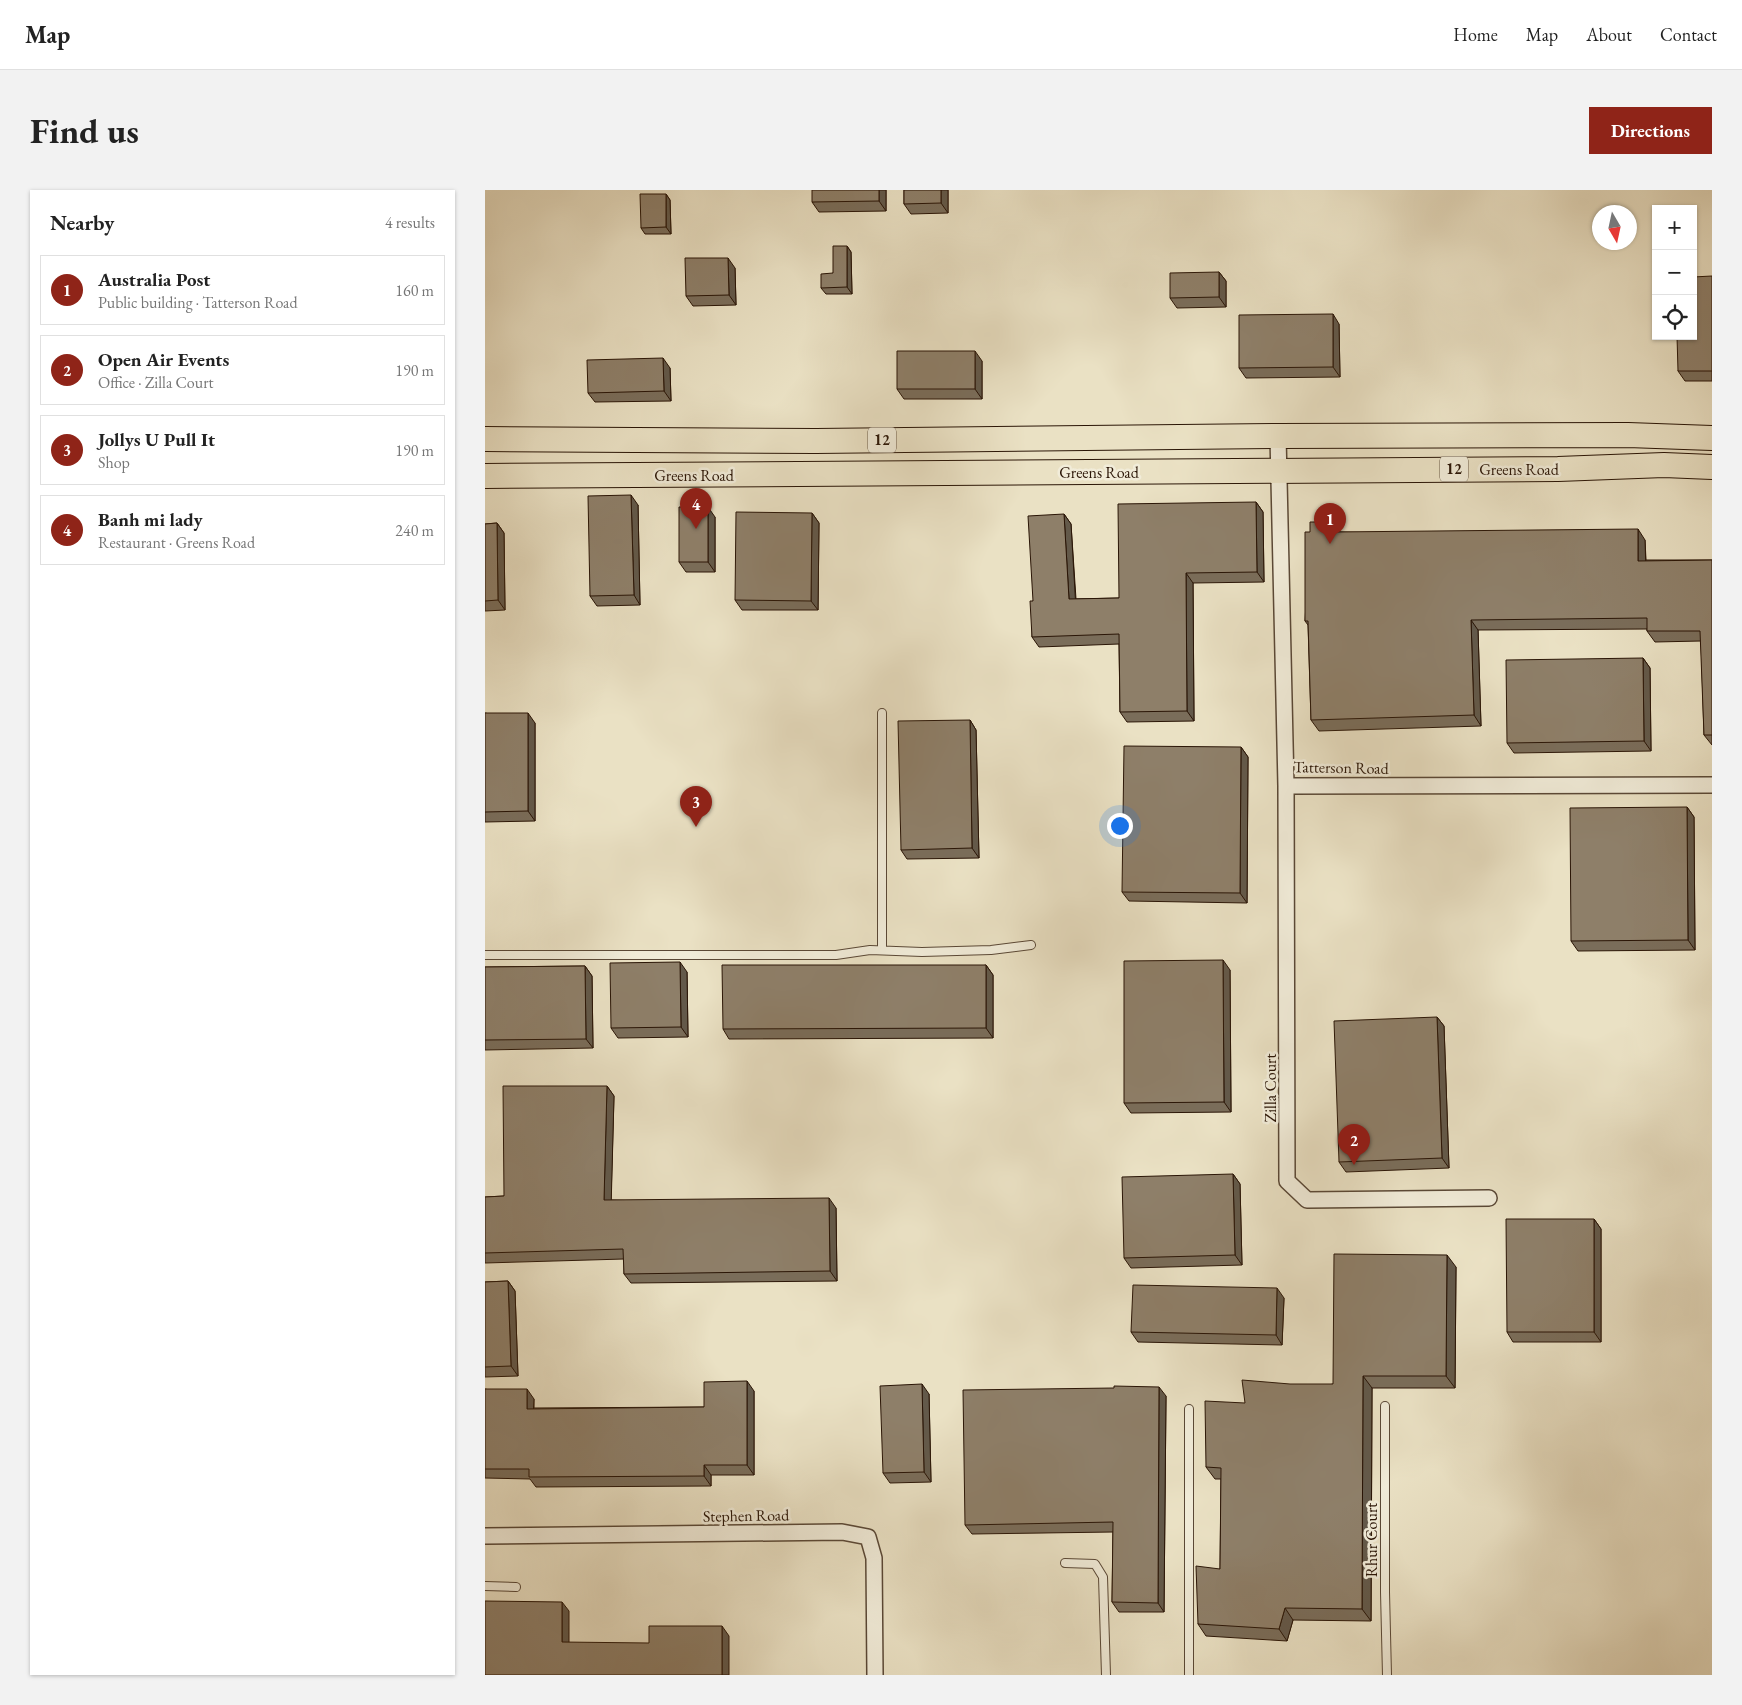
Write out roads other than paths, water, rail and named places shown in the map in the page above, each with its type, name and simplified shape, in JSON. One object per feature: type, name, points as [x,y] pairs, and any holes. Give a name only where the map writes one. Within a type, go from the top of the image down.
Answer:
[{"type":"main road","name":"Greens Road","points":[[485,439],[816,441],[1278,436],[1628,435],[1712,438]]},
{"type":"main road","points":[[1628,435],[1630,466]]},
{"type":"main road","points":[[583,475],[584,440]]},
{"type":"main road","name":"Greens Road","points":[[485,476],[1558,469],[1664,465],[1712,467]]},
{"type":"street","name":"Tatterson Road","points":[[1278,436],[1286,786],[1712,785]]},
{"type":"street","name":"Zilla Court","points":[[1286,786],[1287,1181],[1307,1200],[1489,1198]]},
{"type":"street","name":"Stephen Road","points":[[485,1536],[842,1532],[868,1537],[874,1558],[875,1675]]},
{"type":"lane","points":[[882,713],[882,950]]},
{"type":"lane","points":[[485,955],[836,955],[870,950],[922,952],[991,950],[1031,945]]},
{"type":"lane","name":"Rhur Court","points":[[1385,1406],[1387,1675]]},
{"type":"lane","points":[[1189,1409],[1189,1675]]},
{"type":"lane","points":[[1065,1563],[1095,1564],[1103,1577],[1105,1675]]},
{"type":"lane","points":[[485,1586],[516,1587]]},
{"type":"place","name":"Banh mi lady","points":[[696,529]]},
{"type":"place","name":"Australia Post","points":[[1330,544]]},
{"type":"place","name":"Jollys U Pull It","points":[[696,827]]},
{"type":"place","name":"Open Air Events","points":[[1354,1165]]}]
